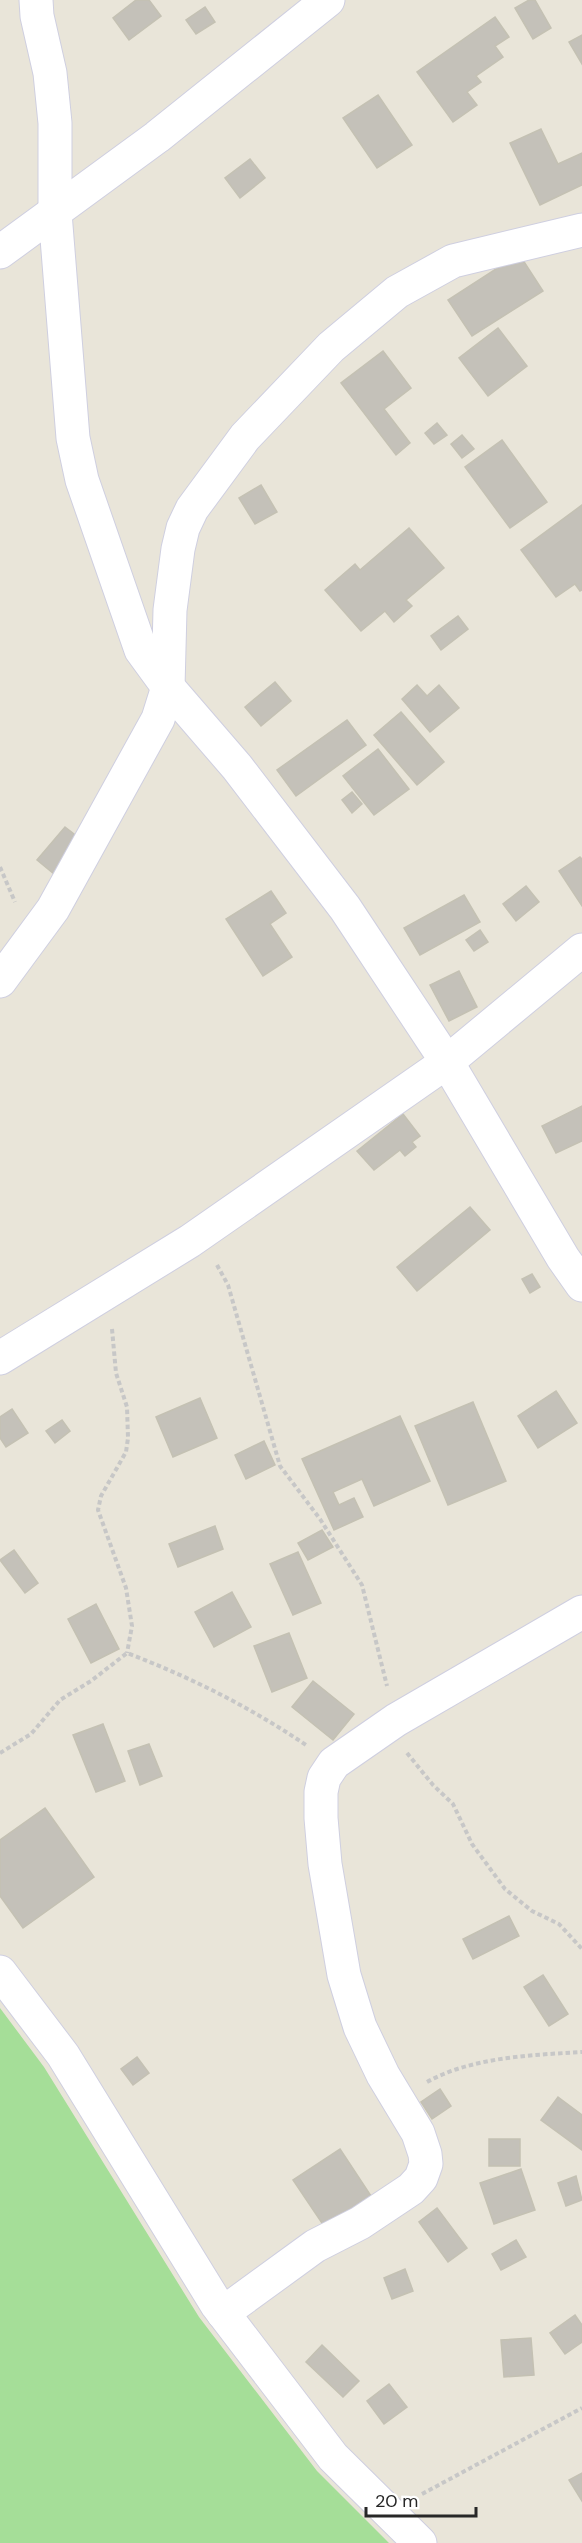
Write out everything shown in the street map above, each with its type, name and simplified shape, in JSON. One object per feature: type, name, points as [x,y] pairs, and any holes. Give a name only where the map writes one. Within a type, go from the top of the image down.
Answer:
[{"type":"street","points":[[36,0],[52,93],[55,213],[73,438],[82,480],[141,650],[168,687],[237,767],[345,908],[447,1062],[563,1258],[582,1286]]},
{"type":"street","points":[[0,252],[157,137],[328,0]]},
{"type":"street","points":[[0,981],[54,909],[158,719],[168,687],[170,610],[178,549],[183,528],[192,509],[214,477],[273,406],[331,347],[397,292],[453,261],[582,230]]},
{"type":"street","points":[[0,1358],[190,1241],[447,1062],[582,950]]},
{"type":"street","points":[[224,2313],[315,2246],[360,2223],[411,2189],[421,2178],[426,2164],[418,2133],[383,2075],[360,2027],[344,1975],[325,1864],[321,1792],[324,1778],[334,1763],[391,1723],[582,1612]]},
{"type":"street","points":[[0,1972],[63,2055],[179,2246],[224,2313],[333,2457],[420,2543]]},
{"type":"path","points":[[190,1241],[219,1268],[228,1285],[280,1466],[320,1519],[362,1585],[391,1723],[433,1785],[453,1804],[472,1844],[505,1889],[531,1911],[559,1924],[582,1949]]},
{"type":"path","points":[[0,1753],[31,1734],[60,1700],[91,1681],[127,1653],[132,1626],[126,1588],[98,1510],[100,1496],[126,1452],[128,1438],[127,1407],[116,1373],[112,1351],[110,1290]]},
{"type":"path","points":[[127,1653],[181,1674],[259,1713],[334,1763]]},
{"type":"path","points":[[397,2099],[431,2080],[468,2067],[507,2058],[582,2052]]},
{"type":"path","points":[[389,2512],[582,2408]]},
{"type":"green space","points":[[0,2008],[44,2067],[199,2317],[317,2471],[389,2543],[0,2543]]},
{"type":"building","points":[[136,0],[149,0],[161,16],[129,40],[113,18]]},
{"type":"building","points":[[529,0],[535,0],[551,28],[533,39],[515,8]]},
{"type":"building","points":[[205,7],[215,22],[196,34],[186,20]]},
{"type":"building","points":[[495,17],[509,37],[495,46],[503,57],[476,76],[481,82],[467,92],[477,105],[453,122],[417,72]]},
{"type":"building","points":[[582,35],[582,64],[569,42]]},
{"type":"building","points":[[378,95],[412,145],[377,168],[343,118]]},
{"type":"building","points":[[541,129],[558,164],[582,153],[582,185],[540,205],[510,143]]},
{"type":"building","points":[[250,159],[265,178],[240,198],[225,178]]},
{"type":"building","points":[[519,254],[543,291],[472,336],[448,300]]},
{"type":"building","points":[[498,328],[527,366],[488,396],[459,358]]},
{"type":"building","points":[[383,351],[411,388],[384,409],[410,443],[396,455],[341,383]]},
{"type":"building","points":[[437,423],[447,435],[434,444],[425,433]]},
{"type":"building","points":[[462,435],[474,449],[462,458],[451,444]]},
{"type":"building","points":[[502,440],[547,502],[510,528],[465,467]]},
{"type":"building","points":[[261,485],[277,512],[255,524],[239,498]]},
{"type":"building","points":[[582,505],[582,590],[580,591],[575,584],[556,597],[521,550]]},
{"type":"building","points":[[409,528],[444,568],[406,600],[412,606],[394,622],[385,611],[361,631],[325,590],[355,564],[360,570]]},
{"type":"building","points":[[458,616],[468,629],[441,650],[431,636]]},
{"type":"building","points":[[275,682],[291,701],[261,726],[245,707]]},
{"type":"building","points":[[417,685],[427,696],[439,685],[459,708],[430,732],[402,699]]},
{"type":"building","points":[[401,712],[444,762],[417,785],[374,735]]},
{"type":"building","points":[[347,720],[366,745],[296,796],[277,770]]},
{"type":"building","points":[[378,749],[409,789],[374,815],[343,776]]},
{"type":"building","points":[[352,792],[362,804],[352,813],[342,800]]},
{"type":"building","points":[[65,827],[82,840],[54,874],[37,860]]},
{"type":"building","points":[[580,857],[582,859],[582,906],[559,871]]},
{"type":"building","points":[[526,886],[539,902],[516,921],[503,904]]},
{"type":"building","points":[[271,891],[286,913],[270,924],[292,957],[263,976],[226,919]]},
{"type":"building","points":[[464,895],[480,922],[420,955],[404,928]]},
{"type":"building","points":[[480,930],[488,942],[474,951],[466,940]]},
{"type":"building","points":[[459,971],[477,1007],[449,1021],[430,985]]},
{"type":"building","points":[[582,1106],[582,1141],[556,1153],[542,1126]]},
{"type":"building","points":[[403,1114],[420,1136],[412,1142],[416,1147],[405,1156],[400,1150],[374,1170],[357,1151]]},
{"type":"building","points":[[470,1207],[490,1230],[417,1291],[397,1267]]},
{"type":"building","points":[[532,1274],[540,1287],[530,1293],[522,1279]]},
{"type":"building","points":[[556,1391],[577,1423],[538,1448],[518,1416]]},
{"type":"building","points":[[200,1398],[217,1438],[173,1457],[156,1417]]},
{"type":"building","points":[[473,1402],[506,1481],[448,1505],[415,1426]]},
{"type":"building","points":[[12,1409],[28,1433],[6,1447],[0,1438],[0,1417]]},
{"type":"building","points":[[400,1416],[430,1481],[374,1506],[362,1479],[333,1492],[339,1505],[354,1498],[363,1517],[334,1530],[302,1459]]},
{"type":"building","points":[[62,1420],[70,1431],[55,1443],[46,1431]]},
{"type":"building","points":[[264,1441],[275,1465],[246,1479],[235,1455]]},
{"type":"building","points":[[215,1526],[223,1549],[178,1567],[169,1544]]},
{"type":"building","points":[[322,1530],[333,1547],[308,1560],[298,1543]]},
{"type":"building","points":[[14,1550],[38,1583],[25,1593],[0,1560]]},
{"type":"building","points":[[298,1552],[321,1603],[293,1615],[270,1564]]},
{"type":"building","points":[[232,1592],[251,1627],[214,1647],[195,1612]]},
{"type":"building","points":[[96,1604],[119,1649],[91,1663],[68,1619]]},
{"type":"building","points":[[289,1633],[307,1678],[272,1692],[254,1646]]},
{"type":"building","points":[[313,1681],[354,1714],[333,1740],[292,1707]]},
{"type":"building","points":[[103,1724],[125,1781],[96,1792],[73,1735]]},
{"type":"building","points":[[149,1744],[162,1776],[140,1785],[128,1751]]},
{"type":"building","points":[[45,1808],[94,1877],[23,1928],[0,1896],[0,1840]]},
{"type":"building","points":[[509,1916],[519,1936],[473,1959],[463,1939]]},
{"type":"building","points":[[543,1975],[568,2014],[549,2026],[524,1987]]},
{"type":"building","points":[[137,2057],[149,2073],[133,2085],[121,2069]]},
{"type":"building","points":[[440,2089],[451,2106],[432,2119],[421,2102]]},
{"type":"building","points":[[558,2097],[582,2115],[582,2150],[541,2120]]},
{"type":"building","points":[[489,2139],[520,2139],[520,2166],[489,2166]]},
{"type":"building","points":[[340,2149],[377,2205],[330,2235],[293,2180]]},
{"type":"building","points":[[521,2169],[535,2210],[494,2224],[480,2183]]},
{"type":"building","points":[[576,2176],[582,2200],[566,2206],[558,2183]]},
{"type":"building","points":[[437,2208],[467,2248],[448,2262],[419,2222]]},
{"type":"building","points":[[516,2240],[526,2257],[501,2270],[492,2254]]},
{"type":"building","points":[[405,2269],[413,2291],[392,2299],[384,2278]]},
{"type":"building","points":[[575,2315],[582,2325],[582,2342],[565,2354],[550,2333]]},
{"type":"building","points":[[531,2338],[534,2375],[504,2377],[501,2340]]},
{"type":"building","points":[[322,2345],[359,2381],[343,2397],[306,2362]]},
{"type":"building","points":[[389,2384],[407,2407],[384,2424],[367,2401]]},
{"type":"building","points":[[582,2473],[582,2501],[569,2480]]}]
